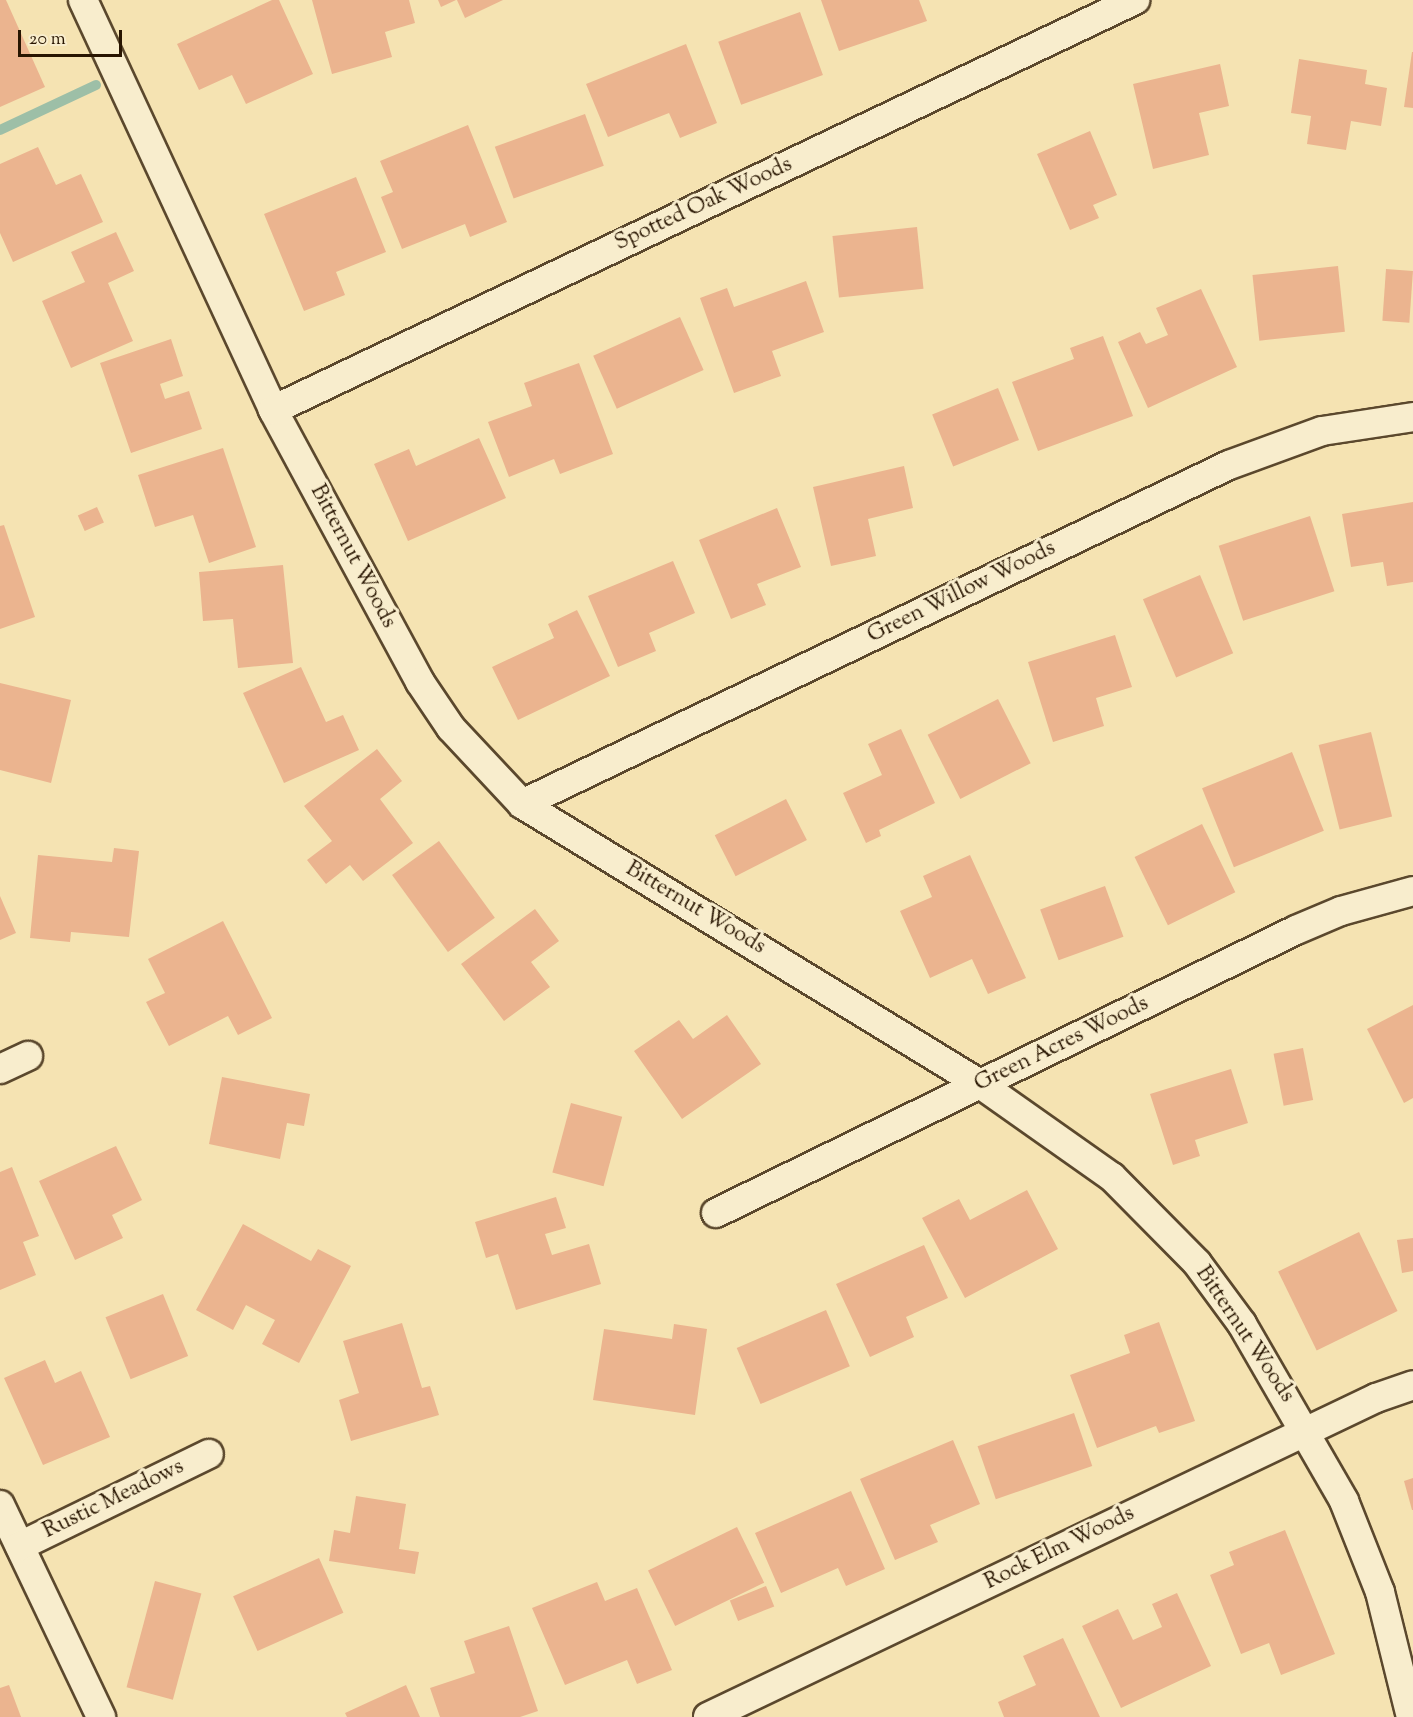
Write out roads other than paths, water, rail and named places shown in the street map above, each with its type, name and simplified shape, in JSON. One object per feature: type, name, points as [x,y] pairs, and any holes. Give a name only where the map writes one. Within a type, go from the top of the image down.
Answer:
[{"type":"street","name":"Spotted Oak Woods","points":[[273,410],[1135,0]]},
{"type":"street","name":"Bitternut Woods","points":[[85,1],[273,410],[420,682],[487,770],[522,804],[980,1084],[1112,1177],[1197,1263],[1242,1324],[1307,1431],[1344,1501],[1380,1592],[1411,1717]]},
{"type":"street","name":"Green Willow Woods","points":[[522,804],[1229,465],[1322,431],[1413,417]]},
{"type":"street","name":"Green Acres Woods","points":[[716,1213],[873,1140],[980,1084],[1296,930],[1341,910],[1413,891]]},
{"type":"street","points":[[0,1069],[28,1056]]},
{"type":"street","name":"Rock Elm Woods","points":[[708,1717],[1307,1431],[1413,1385]]},
{"type":"street","name":"Rustic Meadows","points":[[20,1546],[208,1454]]},
{"type":"street","points":[[0,1505],[102,1717]]},
{"type":"waterway","points":[[0,130],[96,85]]}]
